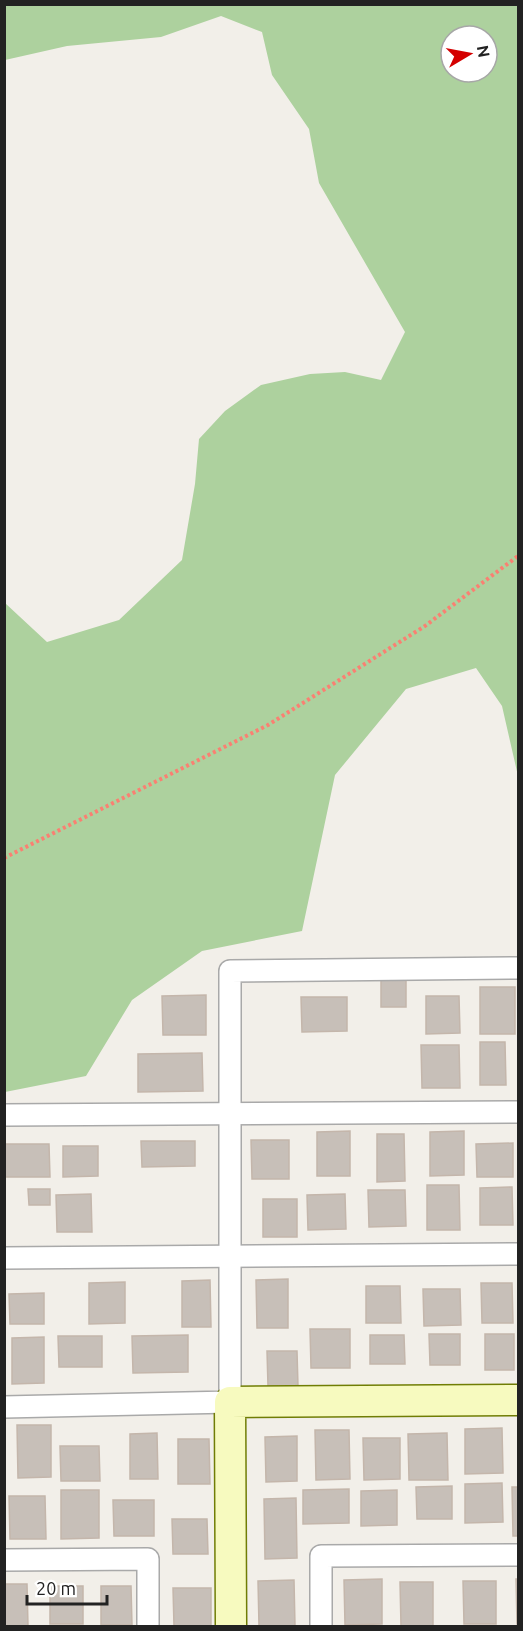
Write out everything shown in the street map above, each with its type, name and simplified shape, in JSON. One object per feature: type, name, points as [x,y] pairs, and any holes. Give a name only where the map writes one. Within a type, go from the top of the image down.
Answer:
[{"type":"street","points":[[231,1626],[230,971],[519,968]]},
{"type":"street","points":[[4,1115],[519,1112]]},
{"type":"street","points":[[4,1258],[519,1254]]},
{"type":"street","points":[[4,1407],[230,1402],[519,1400]]},
{"type":"street","points":[[321,1626],[321,1556],[519,1555]]},
{"type":"street","points":[[4,1560],[148,1559],[148,1626]]},
{"type":"path","points":[[4,858],[268,725],[425,626],[519,556]]},
{"type":"green space","points":[[5,4],[518,5],[518,776],[502,706],[476,668],[406,689],[335,775],[302,931],[202,951],[132,1000],[86,1076],[5,1092],[5,603],[47,642],[119,620],[182,560],[195,484],[199,439],[225,411],[261,385],[310,374],[345,372],[381,380],[405,332],[319,183],[309,129],[272,75],[262,32],[221,16],[161,37],[67,46],[5,60]]},
{"type":"building","points":[[381,979],[406,979],[406,1007],[381,1007]]},
{"type":"building","points":[[480,987],[515,987],[515,1034],[480,1034]]},
{"type":"building","points":[[206,995],[206,1035],[163,1035],[162,996]]},
{"type":"building","points":[[426,996],[459,996],[460,1033],[426,1034]]},
{"type":"building","points":[[301,997],[347,997],[347,1031],[302,1032]]},
{"type":"building","points":[[480,1042],[505,1042],[506,1085],[480,1085]]},
{"type":"building","points":[[421,1045],[459,1045],[460,1088],[422,1088]]},
{"type":"building","points":[[202,1053],[203,1091],[138,1092],[138,1054]]},
{"type":"building","points":[[350,1131],[350,1176],[317,1176],[317,1132]]},
{"type":"building","points":[[464,1131],[464,1175],[430,1176],[430,1132]]},
{"type":"building","points":[[377,1134],[404,1134],[405,1181],[377,1182]]},
{"type":"building","points":[[251,1140],[289,1140],[289,1179],[252,1179]]},
{"type":"building","points":[[141,1141],[195,1141],[195,1166],[142,1167]]},
{"type":"building","points":[[513,1143],[513,1177],[477,1177],[476,1144]]},
{"type":"building","points":[[4,1144],[49,1144],[50,1177],[4,1177]]},
{"type":"building","points":[[63,1146],[98,1146],[98,1176],[63,1177]]},
{"type":"building","points":[[427,1185],[459,1185],[460,1230],[427,1230]]},
{"type":"building","points":[[512,1187],[513,1225],[480,1225],[480,1188]]},
{"type":"building","points":[[28,1189],[50,1189],[50,1205],[29,1205]]},
{"type":"building","points":[[368,1190],[405,1190],[406,1226],[369,1227]]},
{"type":"building","points":[[91,1194],[92,1232],[57,1232],[56,1195]]},
{"type":"building","points":[[345,1194],[346,1229],[308,1230],[307,1195]]},
{"type":"building","points":[[263,1199],[297,1199],[297,1237],[263,1237]]},
{"type":"building","points":[[288,1279],[288,1328],[257,1328],[256,1280]]},
{"type":"building","points":[[210,1280],[211,1327],[182,1327],[182,1281]]},
{"type":"building","points":[[125,1282],[125,1323],[89,1324],[89,1283]]},
{"type":"building","points":[[481,1283],[512,1283],[513,1323],[482,1323]]},
{"type":"building","points":[[366,1286],[400,1286],[401,1323],[366,1323]]},
{"type":"building","points":[[423,1289],[460,1289],[461,1325],[424,1326]]},
{"type":"building","points":[[44,1293],[44,1324],[10,1324],[9,1294]]},
{"type":"building","points":[[310,1329],[350,1329],[350,1368],[311,1368]]},
{"type":"building","points":[[429,1334],[460,1334],[460,1365],[430,1365]]},
{"type":"building","points":[[485,1334],[514,1334],[514,1370],[485,1370]]},
{"type":"building","points":[[188,1335],[188,1372],[133,1373],[132,1336]]},
{"type":"building","points":[[370,1335],[404,1335],[405,1364],[370,1364]]},
{"type":"building","points":[[58,1336],[102,1336],[102,1367],[59,1367]]},
{"type":"building","points":[[44,1337],[44,1383],[12,1384],[12,1338]]},
{"type":"building","points":[[267,1351],[297,1351],[298,1386],[268,1386]]},
{"type":"building","points":[[17,1425],[51,1425],[51,1477],[18,1478]]},
{"type":"building","points":[[502,1428],[503,1473],[465,1474],[465,1429]]},
{"type":"building","points":[[315,1430],[349,1430],[350,1479],[316,1480]]},
{"type":"building","points":[[157,1433],[158,1479],[130,1479],[130,1434]]},
{"type":"building","points":[[447,1433],[448,1480],[409,1480],[408,1434]]},
{"type":"building","points":[[297,1436],[297,1481],[266,1482],[265,1437]]},
{"type":"building","points":[[363,1438],[400,1438],[400,1479],[364,1480]]},
{"type":"building","points":[[178,1439],[209,1439],[210,1484],[178,1484]]},
{"type":"building","points":[[60,1446],[99,1446],[100,1481],[61,1481]]},
{"type":"building","points":[[502,1483],[503,1522],[465,1523],[465,1484]]},
{"type":"building","points":[[452,1486],[452,1519],[417,1519],[416,1487]]},
{"type":"building","points":[[512,1487],[518,1487],[518,1536],[513,1536]]},
{"type":"building","points":[[349,1489],[349,1523],[303,1524],[303,1490]]},
{"type":"building","points":[[61,1490],[99,1490],[99,1538],[61,1539]]},
{"type":"building","points":[[397,1490],[397,1525],[361,1526],[361,1491]]},
{"type":"building","points":[[9,1496],[45,1496],[46,1539],[10,1539]]},
{"type":"building","points":[[296,1498],[297,1558],[265,1559],[264,1499]]},
{"type":"building","points":[[113,1500],[154,1500],[154,1536],[114,1536]]},
{"type":"building","points":[[172,1519],[207,1519],[208,1554],[173,1554]]},
{"type":"building","points":[[382,1579],[382,1624],[345,1625],[344,1580]]},
{"type":"building","points":[[516,1579],[518,1579],[518,1624],[517,1624]]},
{"type":"building","points":[[294,1580],[295,1626],[259,1626],[258,1581]]},
{"type":"building","points":[[463,1581],[496,1581],[496,1624],[464,1624]]},
{"type":"building","points":[[400,1582],[433,1582],[433,1626],[401,1626]]},
{"type":"building","points":[[4,1584],[27,1584],[28,1626],[4,1626]]},
{"type":"building","points":[[50,1586],[83,1586],[83,1624],[50,1624]]},
{"type":"building","points":[[101,1586],[131,1586],[132,1625],[101,1625]]},
{"type":"building","points":[[173,1588],[211,1588],[211,1626],[174,1626]]}]
